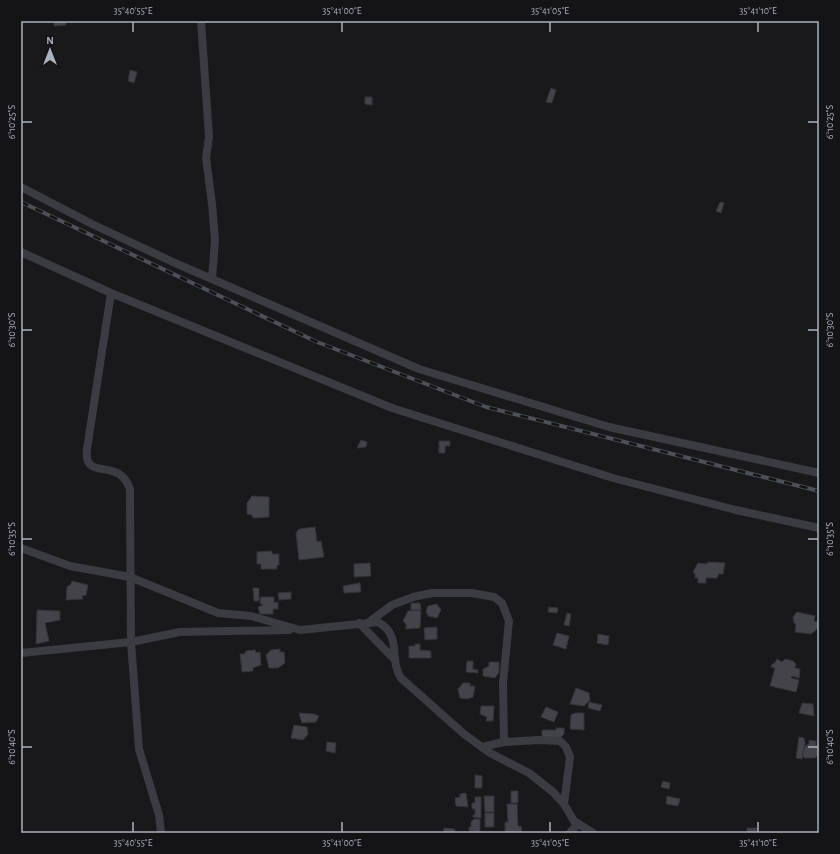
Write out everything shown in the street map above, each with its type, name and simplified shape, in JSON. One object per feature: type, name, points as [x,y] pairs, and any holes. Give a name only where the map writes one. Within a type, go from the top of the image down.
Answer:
[{"type":"street","points":[[201,21],[209,137],[206,158],[212,204],[214,240],[212,279]]},
{"type":"street","points":[[21,187],[92,224],[212,279],[419,369],[609,427],[819,473]]},
{"type":"street","points":[[21,252],[111,293],[331,384],[399,410],[613,478],[736,510],[819,528]]},
{"type":"street","points":[[111,293],[86,453],[90,465],[94,468],[115,471],[125,478],[128,483],[130,495],[131,642],[139,749],[159,815],[161,833]]},
{"type":"street","points":[[21,548],[70,566],[130,577],[218,613],[250,616],[300,630]]},
{"type":"street","points":[[370,622],[392,605],[413,597],[432,593],[472,593],[494,597],[502,603],[509,621],[503,683],[504,742]]},
{"type":"street","points":[[21,652],[131,642],[180,632],[300,630],[378,622],[389,629],[394,645],[396,671],[401,678],[442,715],[482,747],[500,759],[529,773],[553,792],[564,804],[574,821],[593,833]]},
{"type":"street","points":[[358,623],[394,660]]},
{"type":"street","points":[[482,747],[504,742],[539,740],[560,742],[566,747],[570,757],[564,804]]},
{"type":"street","points":[[570,833],[578,823]]},
{"type":"building","points":[[54,21],[66,21],[66,25],[54,26]]},
{"type":"building","points":[[130,70],[137,72],[134,83],[128,81]]},
{"type":"building","points":[[551,88],[556,90],[552,103],[546,102]]},
{"type":"building","points":[[365,97],[372,97],[372,105],[365,104]]},
{"type":"building","points":[[720,202],[724,203],[721,213],[716,211]]},
{"type":"building","points":[[361,440],[367,442],[366,447],[357,448]]},
{"type":"building","points":[[439,441],[450,441],[450,446],[445,446],[445,453],[439,453]]},
{"type":"building","points":[[252,496],[269,497],[269,517],[253,518],[252,515],[247,514],[247,503]]},
{"type":"building","points":[[315,527],[317,542],[321,541],[324,557],[299,560],[296,533],[299,529]]},
{"type":"building","points":[[272,551],[272,554],[279,554],[279,565],[277,565],[277,569],[261,569],[261,564],[257,564],[257,552]]},
{"type":"building","points":[[708,562],[725,563],[723,574],[719,574],[717,578],[706,578],[706,583],[698,583],[698,578],[695,578],[695,573],[693,572],[698,563],[707,564]]},
{"type":"building","points":[[370,563],[371,576],[354,577],[354,564]]},
{"type":"building","points":[[72,581],[88,585],[86,595],[82,596],[83,599],[66,600],[67,587]]},
{"type":"building","points":[[360,583],[361,592],[344,593],[343,586]]},
{"type":"building","points":[[253,588],[259,588],[259,601],[254,601]]},
{"type":"building","points":[[291,592],[291,599],[279,600],[278,593]]},
{"type":"building","points":[[261,597],[274,597],[274,603],[278,602],[278,609],[273,609],[273,614],[260,614],[258,607],[263,605],[260,603]]},
{"type":"building","points":[[411,603],[420,603],[421,610],[411,610]]},
{"type":"building","points":[[437,604],[441,610],[437,618],[428,616],[426,611],[428,606]]},
{"type":"building","points":[[549,607],[558,608],[557,613],[548,612]]},
{"type":"building","points":[[37,610],[60,611],[60,620],[45,623],[49,641],[36,644]]},
{"type":"building","points":[[421,610],[420,628],[406,629],[406,624],[403,621],[408,611]]},
{"type":"building","points":[[797,612],[815,616],[814,621],[818,622],[819,626],[816,630],[811,634],[795,632],[796,624],[794,623],[793,617]]},
{"type":"building","points":[[567,613],[571,614],[569,626],[564,625]]},
{"type":"building","points":[[437,627],[437,639],[425,640],[424,628]]},
{"type":"building","points":[[557,633],[569,636],[566,649],[553,645]]},
{"type":"building","points":[[598,634],[609,636],[608,645],[597,643]]},
{"type":"building","points":[[415,644],[420,644],[420,650],[431,651],[431,658],[409,658],[409,646],[415,646]]},
{"type":"building","points":[[280,649],[280,652],[284,652],[285,663],[278,668],[269,668],[266,655],[271,650]]},
{"type":"building","points":[[255,650],[256,653],[260,652],[261,665],[253,668],[253,671],[242,672],[240,654],[244,654],[246,651]]},
{"type":"building","points":[[777,659],[782,662],[785,659],[793,661],[796,664],[795,668],[800,669],[799,678],[792,676],[791,678],[799,680],[796,692],[770,686],[775,668],[771,667]]},
{"type":"building","points":[[467,661],[473,661],[473,669],[478,670],[478,673],[466,672]]},
{"type":"building","points":[[489,662],[499,662],[499,672],[495,678],[483,676],[483,669],[489,666]]},
{"type":"building","points":[[463,683],[470,683],[470,686],[475,686],[473,697],[467,699],[460,698],[458,689]]},
{"type":"building","points":[[576,688],[589,693],[590,700],[584,706],[570,704]]},
{"type":"building","points":[[589,702],[602,705],[600,711],[588,708]]},
{"type":"building","points":[[802,703],[813,704],[814,716],[799,713]]},
{"type":"building","points":[[481,706],[494,706],[493,721],[486,721],[487,717],[480,714]]},
{"type":"building","points":[[546,707],[558,712],[554,722],[541,717]]},
{"type":"building","points":[[299,713],[314,714],[319,716],[316,722],[302,723]]},
{"type":"building","points":[[575,713],[584,713],[584,730],[570,729],[571,715]]},
{"type":"building","points":[[294,725],[307,727],[308,734],[303,740],[291,738]]},
{"type":"building","points":[[556,728],[564,728],[564,734],[560,738],[542,738],[542,730],[556,730]]},
{"type":"building","points":[[799,737],[804,738],[805,743],[802,759],[796,758]]},
{"type":"building","points":[[809,740],[816,741],[816,745],[819,747],[818,755],[815,758],[805,758],[802,755],[805,746],[809,744]]},
{"type":"building","points":[[327,742],[336,743],[335,753],[326,751]]},
{"type":"building","points":[[475,775],[482,776],[482,788],[475,788]]},
{"type":"building","points":[[663,781],[670,783],[669,789],[661,787]]},
{"type":"building","points":[[511,791],[518,791],[518,803],[511,803]]},
{"type":"building","points":[[466,793],[468,807],[456,806],[455,798],[460,797],[460,794]]},
{"type":"building","points":[[484,796],[494,796],[494,812],[485,812]]},
{"type":"building","points":[[667,796],[680,799],[678,806],[666,804]]},
{"type":"building","points":[[475,797],[481,797],[481,818],[473,817],[473,815],[475,815],[475,809],[472,809],[472,803],[475,803]]},
{"type":"building","points":[[507,804],[517,804],[518,826],[521,826],[522,833],[505,833],[505,822],[508,822]]},
{"type":"building","points":[[485,813],[494,813],[494,827],[485,827]]},
{"type":"building","points":[[474,819],[480,819],[480,832],[469,831],[471,822]]},
{"type":"building","points":[[444,828],[455,829],[455,833],[443,833]]},
{"type":"building","points":[[747,828],[757,828],[757,833],[747,833]]},
{"type":"railway","points":[[21,202],[317,342],[486,407],[819,491]]}]
